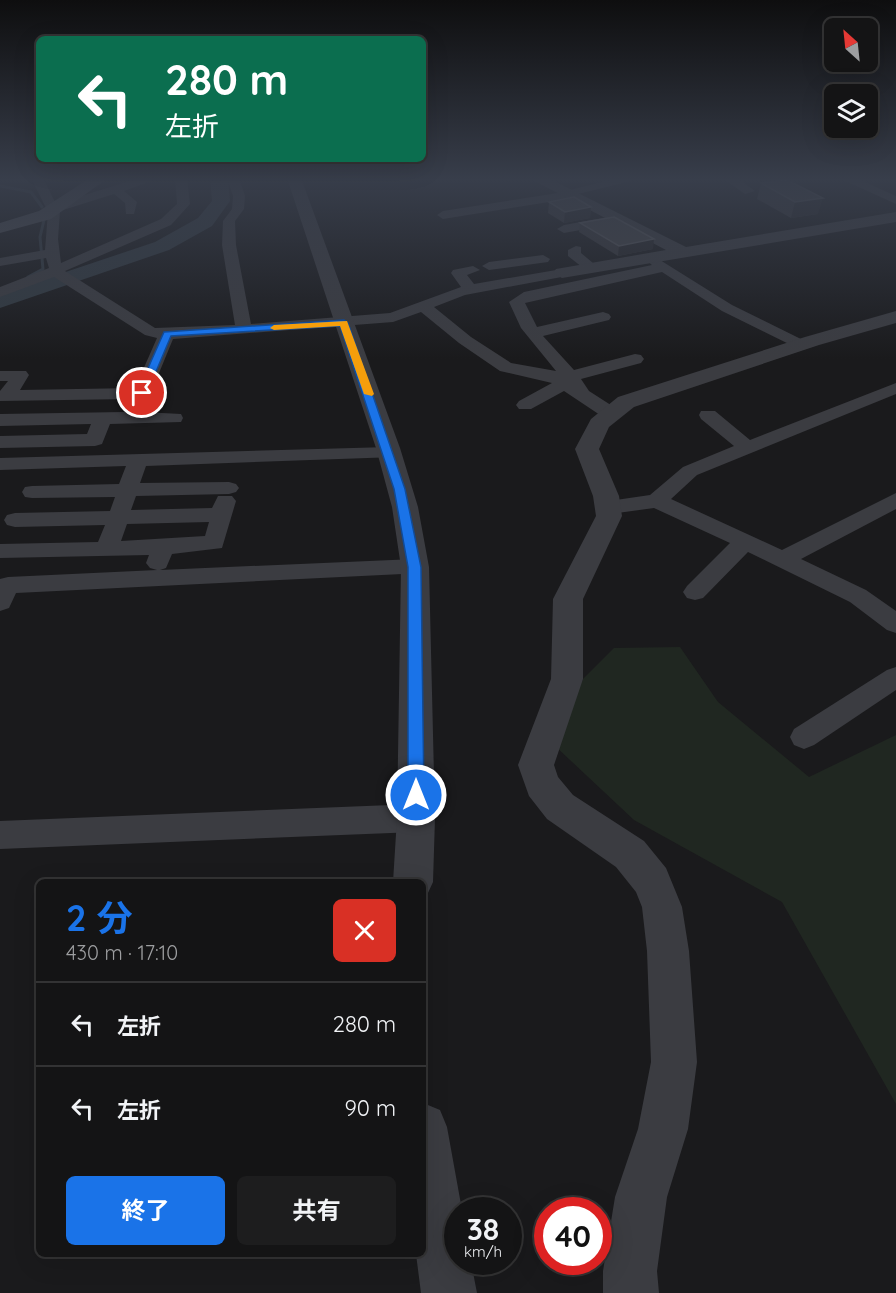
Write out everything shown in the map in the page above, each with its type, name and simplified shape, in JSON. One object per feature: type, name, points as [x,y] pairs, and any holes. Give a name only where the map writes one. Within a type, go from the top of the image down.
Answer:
[{"type":"street","points":[[51,238],[51,253],[57,271],[151,332],[167,334],[344,323],[393,317],[470,289],[761,238]]},
{"type":"street","points":[[0,292],[57,271],[130,238]]},
{"type":"street","points":[[229,238],[244,330]]},
{"type":"street","points":[[315,238],[389,453],[405,507],[415,567],[416,818],[413,879]]},
{"type":"street","points":[[656,238],[681,251]]},
{"type":"street","points":[[533,246],[543,260],[558,274]]},
{"type":"street","points":[[576,250],[573,253],[592,268]]},
{"type":"street","points":[[0,261],[51,253]]},
{"type":"street","points":[[649,257],[726,308],[803,344]]},
{"type":"street","points":[[489,266],[543,260]]},
{"type":"street","points":[[610,413],[584,397],[568,380],[522,320],[517,302],[524,297],[664,267]]},
{"type":"street","points":[[470,289],[458,273],[474,270]]},
{"type":"street","points":[[423,305],[465,340],[506,367],[568,380]]},
{"type":"street","points":[[533,333],[603,317]]},
{"type":"street","points":[[631,1293],[630,1271],[642,1197],[663,1129],[674,1062],[668,951],[662,907],[652,881],[630,854],[560,807],[542,785],[536,765],[567,679],[569,633],[567,598],[609,516],[610,507],[587,449],[599,424],[626,402],[803,344],[896,317]]},
{"type":"street","points":[[131,418],[167,334]]},
{"type":"street","points":[[525,405],[568,380],[635,358]]},
{"type":"street","points":[[0,376],[20,375],[3,396]]},
{"type":"street","points":[[656,501],[690,471],[896,388]]},
{"type":"street","points":[[3,396],[142,393]]},
{"type":"street","points":[[708,415],[749,449]]},
{"type":"street","points":[[103,418],[95,440],[2,445],[9,420],[103,418],[174,418]]},
{"type":"street","points":[[0,464],[389,453]]},
{"type":"street","points":[[0,551],[162,547],[214,543],[237,457]]},
{"type":"street","points":[[106,549],[138,460]]},
{"type":"street","points":[[32,492],[229,488]]},
{"type":"street","points":[[782,559],[896,500]]},
{"type":"street","points":[[610,507],[656,501],[683,511],[891,614]]},
{"type":"street","points":[[15,520],[221,515]]},
{"type":"street","points":[[695,592],[745,541]]},
{"type":"street","points":[[154,580],[162,547]]},
{"type":"street","points":[[39,584],[53,550]]},
{"type":"street","points":[[3,590],[39,584],[415,567]]},
{"type":"street","points":[[804,737],[896,677]]},
{"type":"street","points":[[0,836],[416,818]]},
{"type":"street","points":[[426,1146],[449,1293]]},
{"type":"shaded area","points":[[680,647],[718,702],[809,777],[896,735],[896,1104],[782,902],[634,820],[554,745],[583,679],[614,648]]},
{"type":"building","points":[[606,238],[654,239],[619,246]]},
{"type":"waterway","points":[[28,277],[43,269],[40,238]]},
{"type":"waterway","points":[[0,301],[162,246],[176,238]]},
{"type":"slow traffic","points":[[274,328],[344,323],[369,394]]},
{"type":"route","points":[[142,393],[167,334],[344,323],[400,489],[415,567],[416,795]]}]
